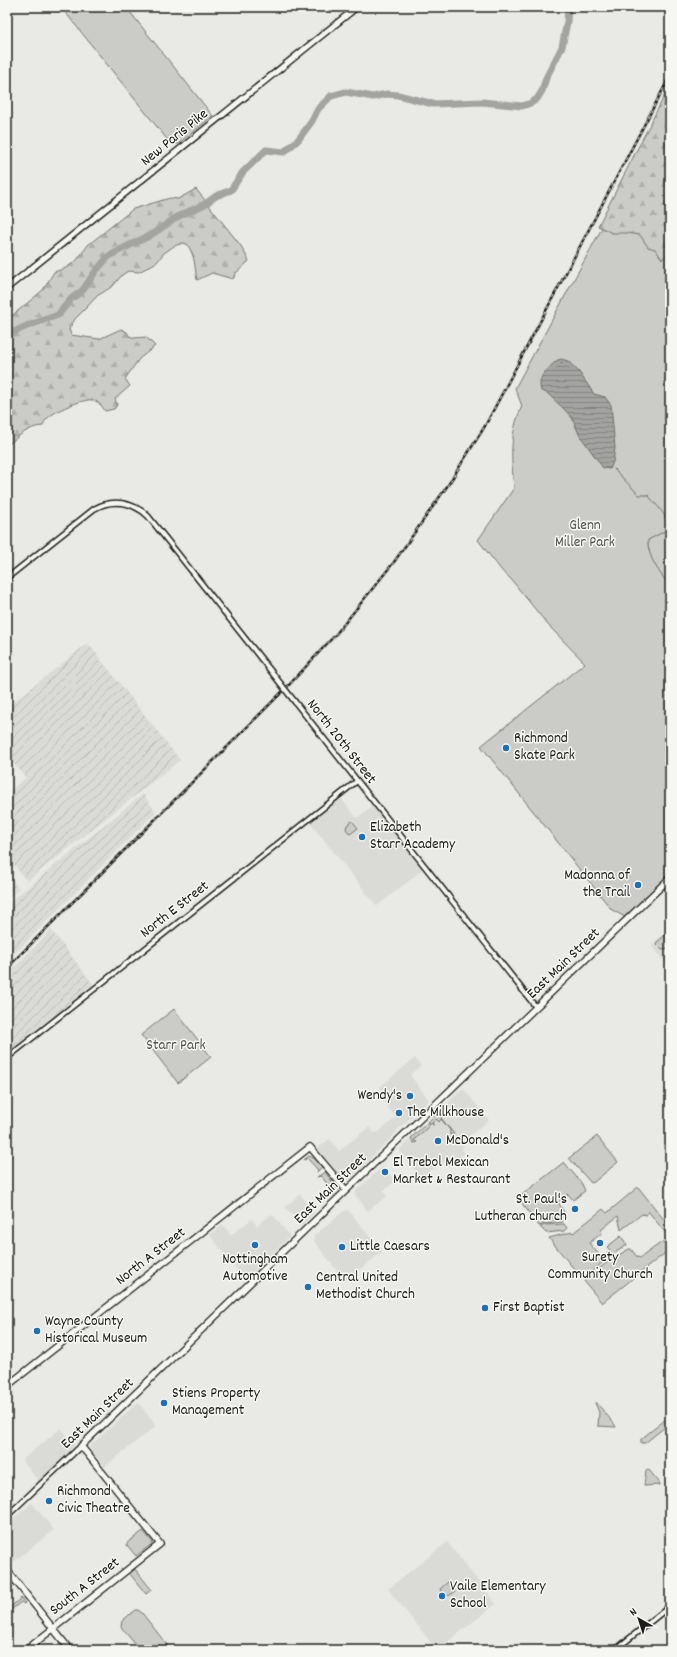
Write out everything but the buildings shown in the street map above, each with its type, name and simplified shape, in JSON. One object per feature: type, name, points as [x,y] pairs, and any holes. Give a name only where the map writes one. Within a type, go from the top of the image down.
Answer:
[{"type":"main road","name":"New Paris Pike","points":[[7,288],[358,7]]},
{"type":"main road","name":"East Main Street","points":[[81,1446],[670,878]]},
{"type":"main road","name":"North A Street","points":[[7,1386],[310,1146],[346,1190]]},
{"type":"main road","name":"South A Street","points":[[26,1650],[160,1544],[81,1446]]},
{"type":"main road","points":[[7,1570],[70,1650]]},
{"type":"street","name":"North 20th Street","points":[[7,578],[94,509],[105,504],[121,502],[138,508],[148,516],[536,1007]]},
{"type":"street","name":"North E Street","points":[[7,1058],[356,781]]},
{"type":"street","name":"East Main Street","points":[[7,1516],[81,1446]]},
{"type":"street","points":[[615,1650],[670,1606]]},
{"type":"shaded area","points":[[561,359],[568,361],[579,372],[594,394],[605,397],[611,405],[615,448],[613,462],[610,469],[603,468],[579,434],[572,418],[547,393],[541,391],[540,380],[543,374],[555,362]]},
{"type":"shaded area","points":[[88,643],[180,760],[27,881],[7,856],[7,793],[26,778],[7,755],[7,707]]},
{"type":"shaded area","points":[[143,794],[156,812],[7,961],[7,904]]},
{"type":"shaded area","name":"Elizabeth Starr Academy","points":[[338,795],[357,818],[375,804],[425,868],[377,906],[308,820]]},
{"type":"shaded area","points":[[7,874],[19,889],[7,899]]},
{"type":"shaded area","points":[[670,928],[670,969],[651,945]]},
{"type":"shaded area","points":[[51,930],[94,985],[7,1053],[7,975]]},
{"type":"shaded area","points":[[415,1058],[421,1066],[410,1075],[429,1100],[396,1131],[396,1133],[361,1168],[347,1178],[339,1176],[317,1149],[330,1139],[339,1151],[369,1127],[373,1132],[377,1133],[396,1118],[378,1094],[382,1090],[380,1087]]},
{"type":"shaded area","points":[[463,1088],[489,1120],[461,1143],[464,1146],[461,1149],[465,1153],[449,1166],[445,1161],[421,1178],[400,1152],[400,1149]]},
{"type":"shaded area","points":[[383,1166],[390,1173],[389,1174],[395,1182],[383,1191],[387,1196],[368,1211],[355,1195],[356,1191]]},
{"type":"shaded area","points":[[300,1194],[314,1213],[301,1226],[285,1207]]},
{"type":"shaded area","points":[[345,1210],[349,1211],[382,1252],[345,1281],[314,1241],[314,1236]]},
{"type":"shaded area","points":[[272,1214],[290,1236],[245,1280],[210,1235],[223,1225],[231,1235],[252,1219],[257,1226]]},
{"type":"shaded area","points":[[138,1402],[156,1426],[104,1467],[90,1446]]},
{"type":"shaded area","points":[[61,1428],[75,1446],[39,1482],[22,1460]]},
{"type":"shaded area","points":[[32,1503],[54,1530],[8,1566],[7,1524]]},
{"type":"shaded area","name":"Vaile Elementary School","points":[[447,1542],[496,1604],[437,1650],[388,1589]]},
{"type":"green space","points":[[61,7],[126,7],[213,116],[178,144],[170,143]]},
{"type":"green space","points":[[670,85],[670,252],[662,259],[655,249],[648,247],[640,235],[612,233],[598,226]]},
{"type":"green space","name":"Glenn Miller Park","points":[[670,103],[670,878],[629,919],[612,910],[481,746],[585,663],[548,625],[478,540],[514,488],[512,446],[515,427],[522,406],[515,388]]},
{"type":"green space","points":[[196,189],[241,246],[249,261],[236,273],[233,279],[212,273],[197,280],[192,253],[187,244],[183,243],[174,246],[164,253],[157,262],[139,272],[128,271],[122,275],[113,286],[97,296],[75,319],[69,329],[71,335],[99,339],[121,329],[127,332],[129,336],[135,338],[146,337],[155,346],[139,359],[125,379],[130,386],[115,399],[117,405],[114,409],[105,411],[100,404],[93,400],[75,403],[54,413],[45,420],[43,426],[38,426],[28,430],[7,446],[7,320],[43,290],[54,272],[66,268],[77,260],[88,245],[133,209],[170,198],[178,199]]},
{"type":"green space","points":[[352,821],[358,828],[350,834],[346,829],[347,825]]},
{"type":"green space","points":[[670,931],[670,948],[662,949],[656,943]]},
{"type":"green space","name":"Starr Park","points":[[174,1009],[211,1057],[178,1083],[141,1035]]},
{"type":"green space","points":[[437,1113],[454,1134],[450,1135],[450,1130],[441,1119],[439,1122],[436,1119],[432,1123],[434,1125],[428,1122]]},
{"type":"green space","points":[[428,1122],[430,1125],[414,1140],[417,1142],[414,1143],[411,1138]]},
{"type":"green space","points":[[597,1136],[618,1162],[591,1183],[569,1158]]},
{"type":"green space","points":[[309,1156],[314,1158],[322,1167],[317,1172],[318,1170],[307,1158],[304,1160]]},
{"type":"green space","points":[[564,1162],[582,1184],[585,1191],[573,1200],[568,1194],[558,1202],[565,1214],[560,1218],[563,1222],[539,1226],[518,1198]]},
{"type":"green space","points":[[325,1172],[337,1188],[333,1195],[331,1193],[333,1191],[321,1176],[317,1177]]},
{"type":"green space","points":[[638,1187],[670,1227],[670,1245],[665,1239],[668,1236],[648,1211],[646,1215],[642,1214],[621,1230],[618,1216],[601,1230],[602,1233],[589,1243],[601,1257],[603,1255],[607,1259],[582,1279],[549,1238],[573,1233],[603,1209],[607,1213]]},
{"type":"green space","points":[[564,1224],[567,1228],[564,1231],[546,1233],[540,1227],[545,1225]]},
{"type":"green space","points":[[621,1236],[627,1245],[610,1256],[607,1252],[610,1250],[607,1247]]},
{"type":"green space","points":[[662,1242],[669,1250],[602,1303],[584,1281],[610,1260],[629,1249],[631,1249],[637,1257],[640,1258]]},
{"type":"green space","points":[[596,1402],[616,1427],[598,1426],[599,1412],[595,1403]]},
{"type":"green space","points":[[670,1416],[670,1423],[645,1443],[641,1443],[641,1439]]},
{"type":"green space","points":[[648,1469],[660,1485],[644,1486],[646,1470]]},
{"type":"green space","points":[[143,1531],[153,1543],[136,1556],[127,1543]]},
{"type":"green space","points":[[135,1569],[151,1589],[146,1594],[130,1574]]},
{"type":"green space","points":[[448,1582],[455,1592],[445,1596],[440,1589]]},
{"type":"green space","points":[[21,1598],[25,1603],[24,1604],[21,1602],[7,1613],[7,1610]]},
{"type":"green space","points":[[135,1610],[142,1613],[171,1650],[140,1650],[121,1627],[122,1621]]},
{"type":"waterway","points":[[7,335],[58,315],[71,299],[83,290],[95,272],[108,257],[149,236],[179,216],[205,204],[216,196],[231,190],[243,172],[266,150],[284,152],[298,140],[312,121],[318,109],[331,96],[346,92],[373,97],[387,94],[398,95],[433,104],[482,102],[522,106],[531,103],[537,99],[542,91],[546,78],[562,47],[567,22],[568,7]]},
{"type":"waterway","points":[[614,469],[639,495],[648,495],[666,519],[667,530],[648,540],[648,546],[655,564],[670,586]]},
{"type":"railway","points":[[7,968],[288,686],[336,634],[394,562],[448,485],[485,426],[670,76]]},
{"type":"place","name":"Richmond Skate Park","points":[[506,748]]},
{"type":"place","name":"Elizabeth Starr Academy","points":[[362,837]]},
{"type":"place","name":"Madonna of the Trail","points":[[638,885]]},
{"type":"place","name":"Wendy's","points":[[410,1096]]},
{"type":"place","name":"The Milkhouse","points":[[399,1113]]},
{"type":"place","name":"McDonald's","points":[[438,1141]]},
{"type":"place","name":"El Trebol Mexican Market & Restaurant","points":[[385,1172]]},
{"type":"place","name":"St. Paul's Lutheran church","points":[[575,1209]]},
{"type":"place","name":"Surety Community Church","points":[[600,1243]]},
{"type":"place","name":"Nottingham Automotive","points":[[255,1245]]},
{"type":"place","name":"Little Caesars","points":[[342,1247]]},
{"type":"place","name":"Central United Methodist Church","points":[[308,1287]]},
{"type":"place","name":"First Baptist","points":[[485,1308]]},
{"type":"place","name":"Wayne County Historical Museum","points":[[37,1331]]},
{"type":"place","name":"Stiens Property Management","points":[[164,1403]]},
{"type":"place","name":"Richmond Civic Theatre","points":[[49,1501]]},
{"type":"place","name":"Vaile Elementary School","points":[[442,1596]]}]
